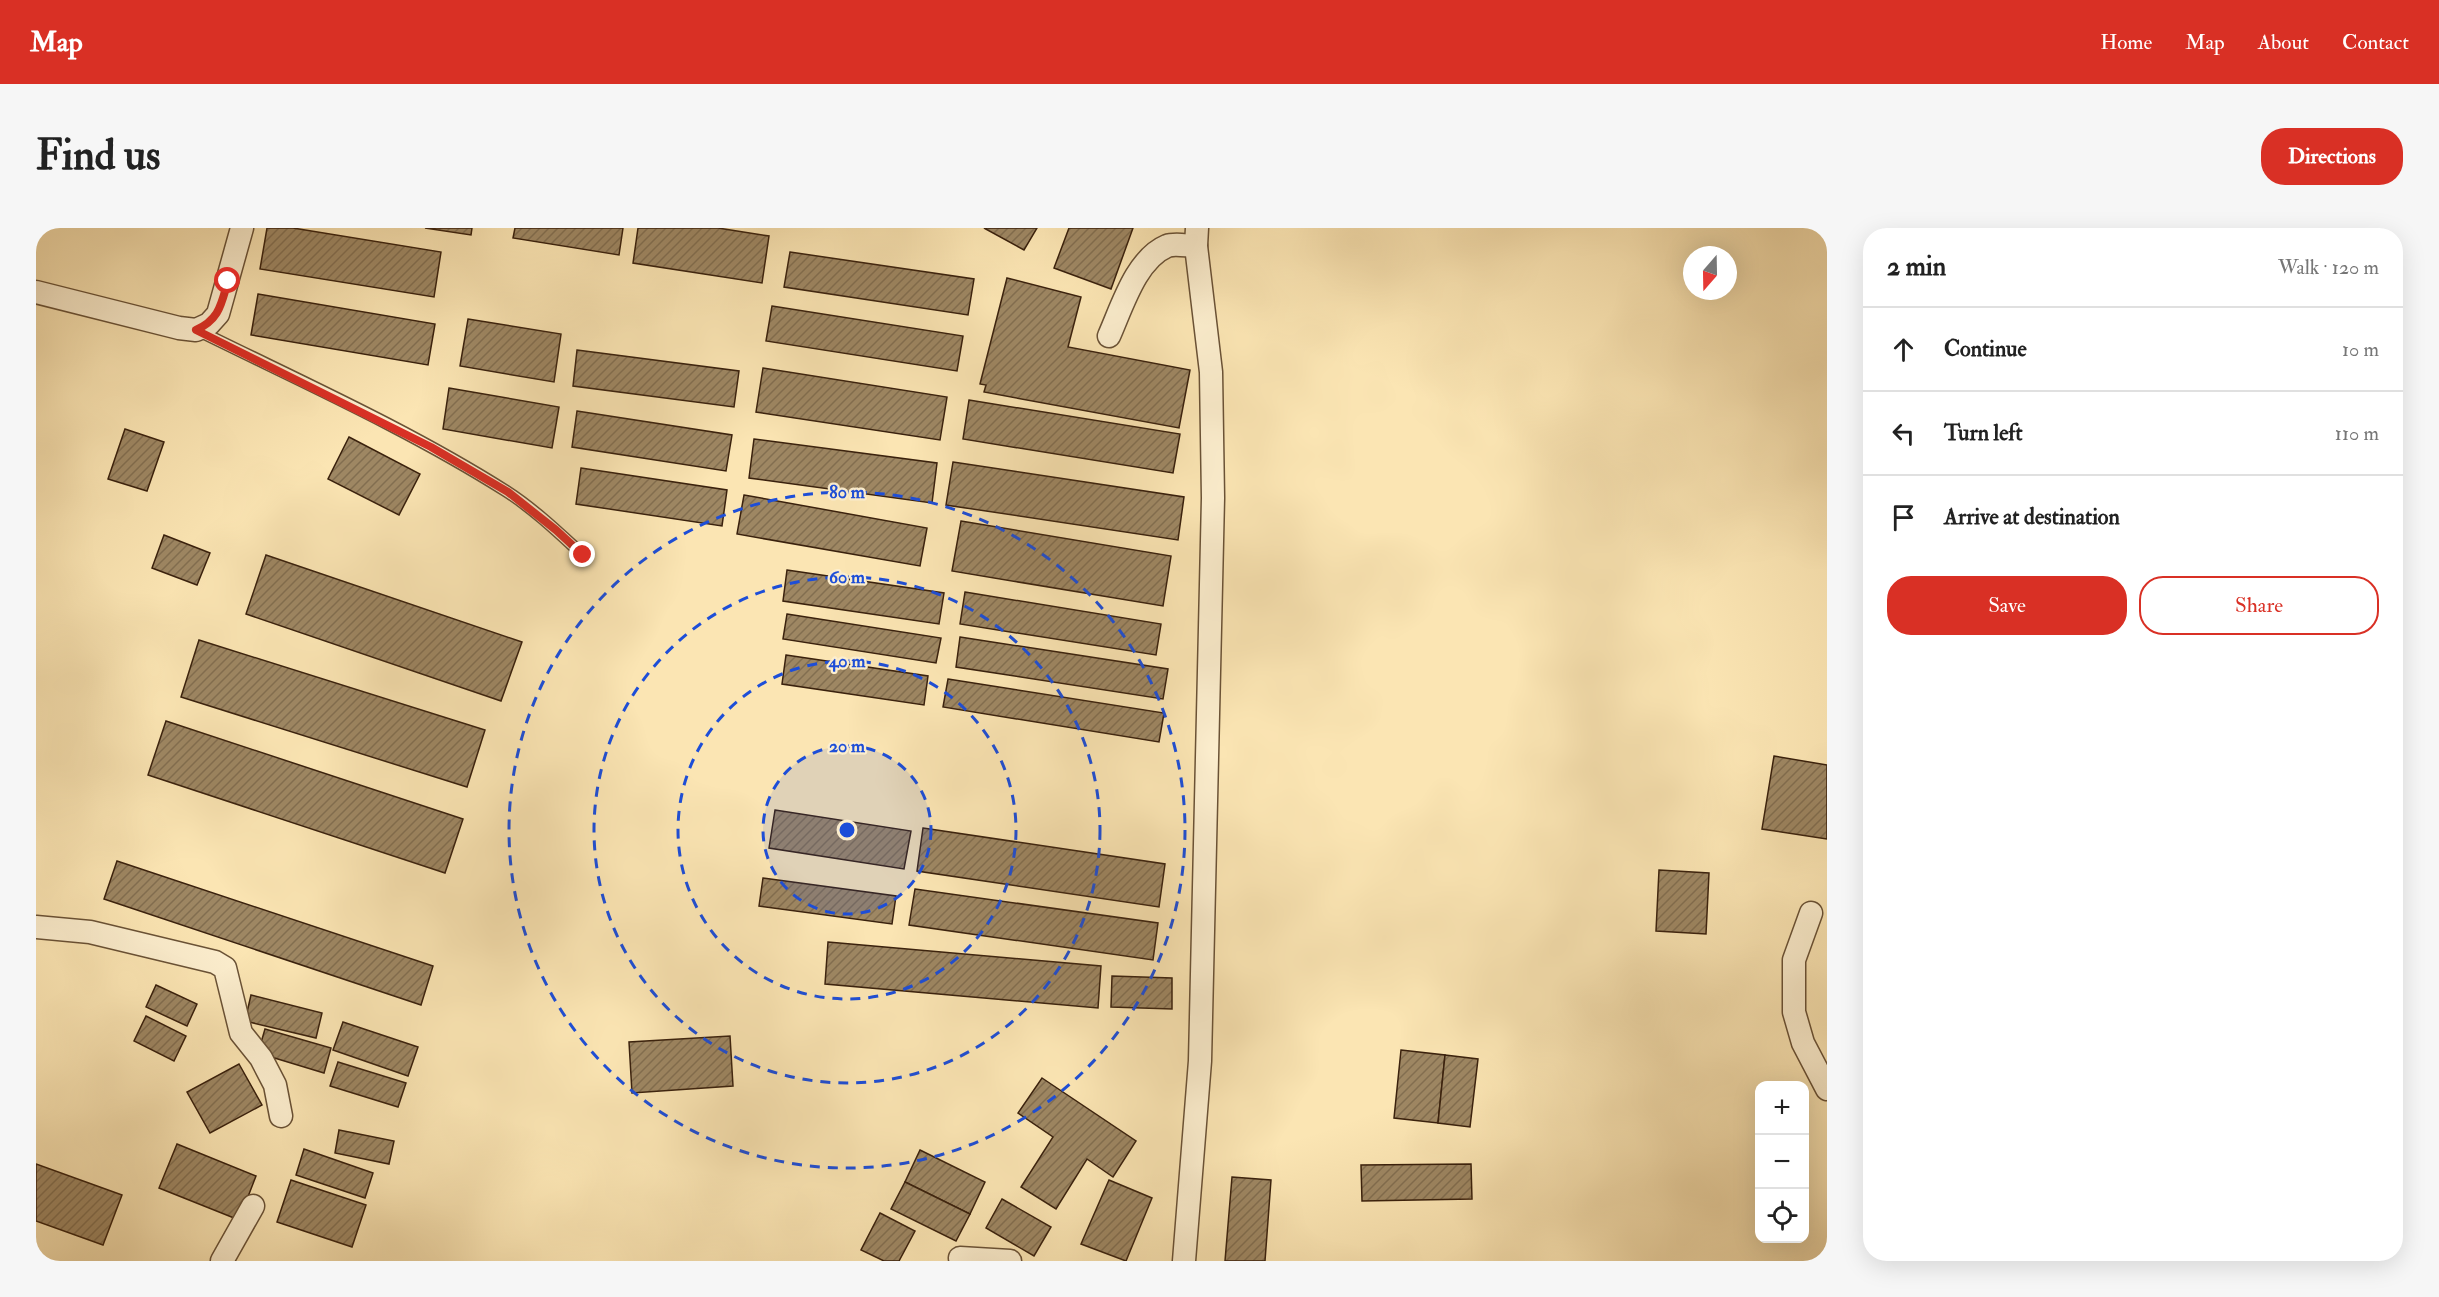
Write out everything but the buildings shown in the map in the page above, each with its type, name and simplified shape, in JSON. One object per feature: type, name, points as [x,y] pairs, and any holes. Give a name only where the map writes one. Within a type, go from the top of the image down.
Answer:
[{"type":"street","points":[[36,292],[150,323],[196,330],[209,324],[218,314],[242,228]]},
{"type":"street","points":[[1109,336],[1133,280],[1154,254],[1169,245],[1196,237],[1211,372],[1212,498],[1200,1061],[1184,1261]]},
{"type":"street","points":[[1811,913],[1794,960],[1794,1012],[1803,1043],[1827,1089]]},
{"type":"street","points":[[36,927],[90,932],[215,962],[225,968],[241,1033],[261,1058],[275,1085],[281,1116]]},
{"type":"street","points":[[222,1261],[253,1206]]},
{"type":"street","points":[[960,1258],[1010,1261]]},
{"type":"lane","points":[[196,330],[373,417],[479,475],[508,492],[583,555]]},
{"type":"route","points":[[228,281],[218,314],[209,324],[196,330],[431,447],[508,492],[583,555]]}]
